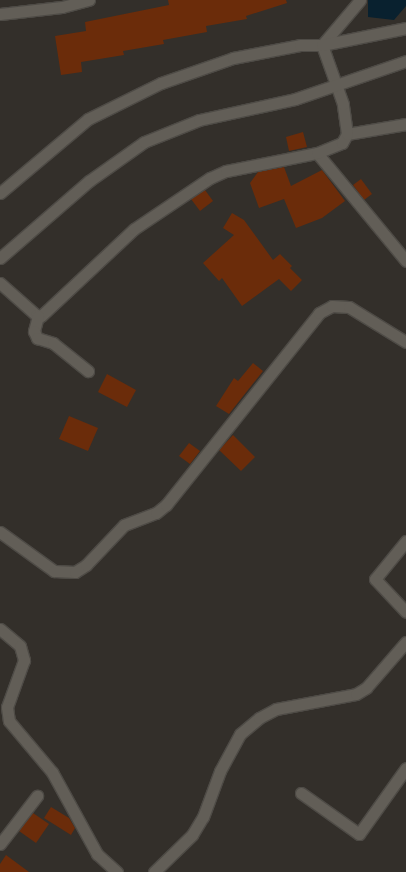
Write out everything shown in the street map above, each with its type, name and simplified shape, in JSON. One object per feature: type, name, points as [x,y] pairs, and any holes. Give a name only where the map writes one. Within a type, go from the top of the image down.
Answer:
[{"type":"street","points":[[0,14],[62,7],[89,0]]},
{"type":"street","points":[[322,45],[360,0]]},
{"type":"street","points":[[0,193],[88,119],[161,83],[233,58],[300,45],[322,45],[406,28]]},
{"type":"street","points":[[88,371],[53,343],[37,338],[34,331],[38,316],[134,229],[210,178],[226,171],[317,153],[342,143],[347,134],[343,104],[322,45]]},
{"type":"street","points":[[0,258],[89,181],[144,142],[199,120],[337,86],[406,62]]},
{"type":"street","points":[[347,134],[406,124]]},
{"type":"street","points":[[317,153],[406,261]]},
{"type":"street","points":[[3,286],[38,316]]},
{"type":"street","points":[[0,532],[54,571],[76,572],[86,566],[124,525],[156,512],[166,505],[319,313],[332,306],[349,307],[406,342]]},
{"type":"street","points":[[406,542],[375,579],[406,612]]},
{"type":"street","points":[[0,629],[20,646],[24,660],[7,707],[9,721],[52,772],[97,854],[117,872]]},
{"type":"street","points":[[154,872],[192,835],[203,817],[220,771],[240,734],[259,718],[276,709],[356,694],[366,688],[406,642]]},
{"type":"street","points":[[301,793],[359,834],[406,768]]},
{"type":"street","points":[[0,844],[37,796]]},
{"type":"water","points":[[368,0],[406,0],[406,6],[394,20],[368,17]]},
{"type":"building","points":[[168,0],[286,0],[287,3],[246,16],[247,19],[206,26],[207,32],[163,40],[164,44],[123,51],[124,55],[81,62],[82,72],[61,75],[55,36],[86,31],[85,22],[169,5]]},
{"type":"building","points":[[303,132],[307,147],[289,151],[286,137]]},
{"type":"building","points":[[284,167],[291,186],[322,170],[345,201],[322,218],[296,228],[284,199],[259,208],[250,183],[258,172]]},
{"type":"building","points":[[361,179],[372,194],[364,200],[353,185]]},
{"type":"building","points":[[205,190],[213,201],[200,211],[191,199]]},
{"type":"building","points":[[232,213],[244,220],[273,260],[280,254],[292,266],[290,268],[302,280],[291,291],[279,279],[242,306],[222,278],[219,281],[203,263],[234,235],[223,228]]},
{"type":"building","points":[[253,363],[263,371],[229,414],[216,406],[234,378],[238,381]]},
{"type":"building","points":[[107,374],[136,390],[127,407],[98,392]]},
{"type":"building","points":[[69,416],[98,428],[88,451],[59,439]]},
{"type":"building","points":[[233,435],[255,457],[241,471],[219,450]]},
{"type":"building","points":[[189,443],[200,451],[190,464],[179,456]]},
{"type":"building","points":[[51,807],[69,818],[75,828],[71,835],[44,818]]},
{"type":"building","points":[[33,813],[49,824],[36,843],[19,831]]},
{"type":"building","points":[[6,855],[29,872],[0,872],[0,864]]}]
